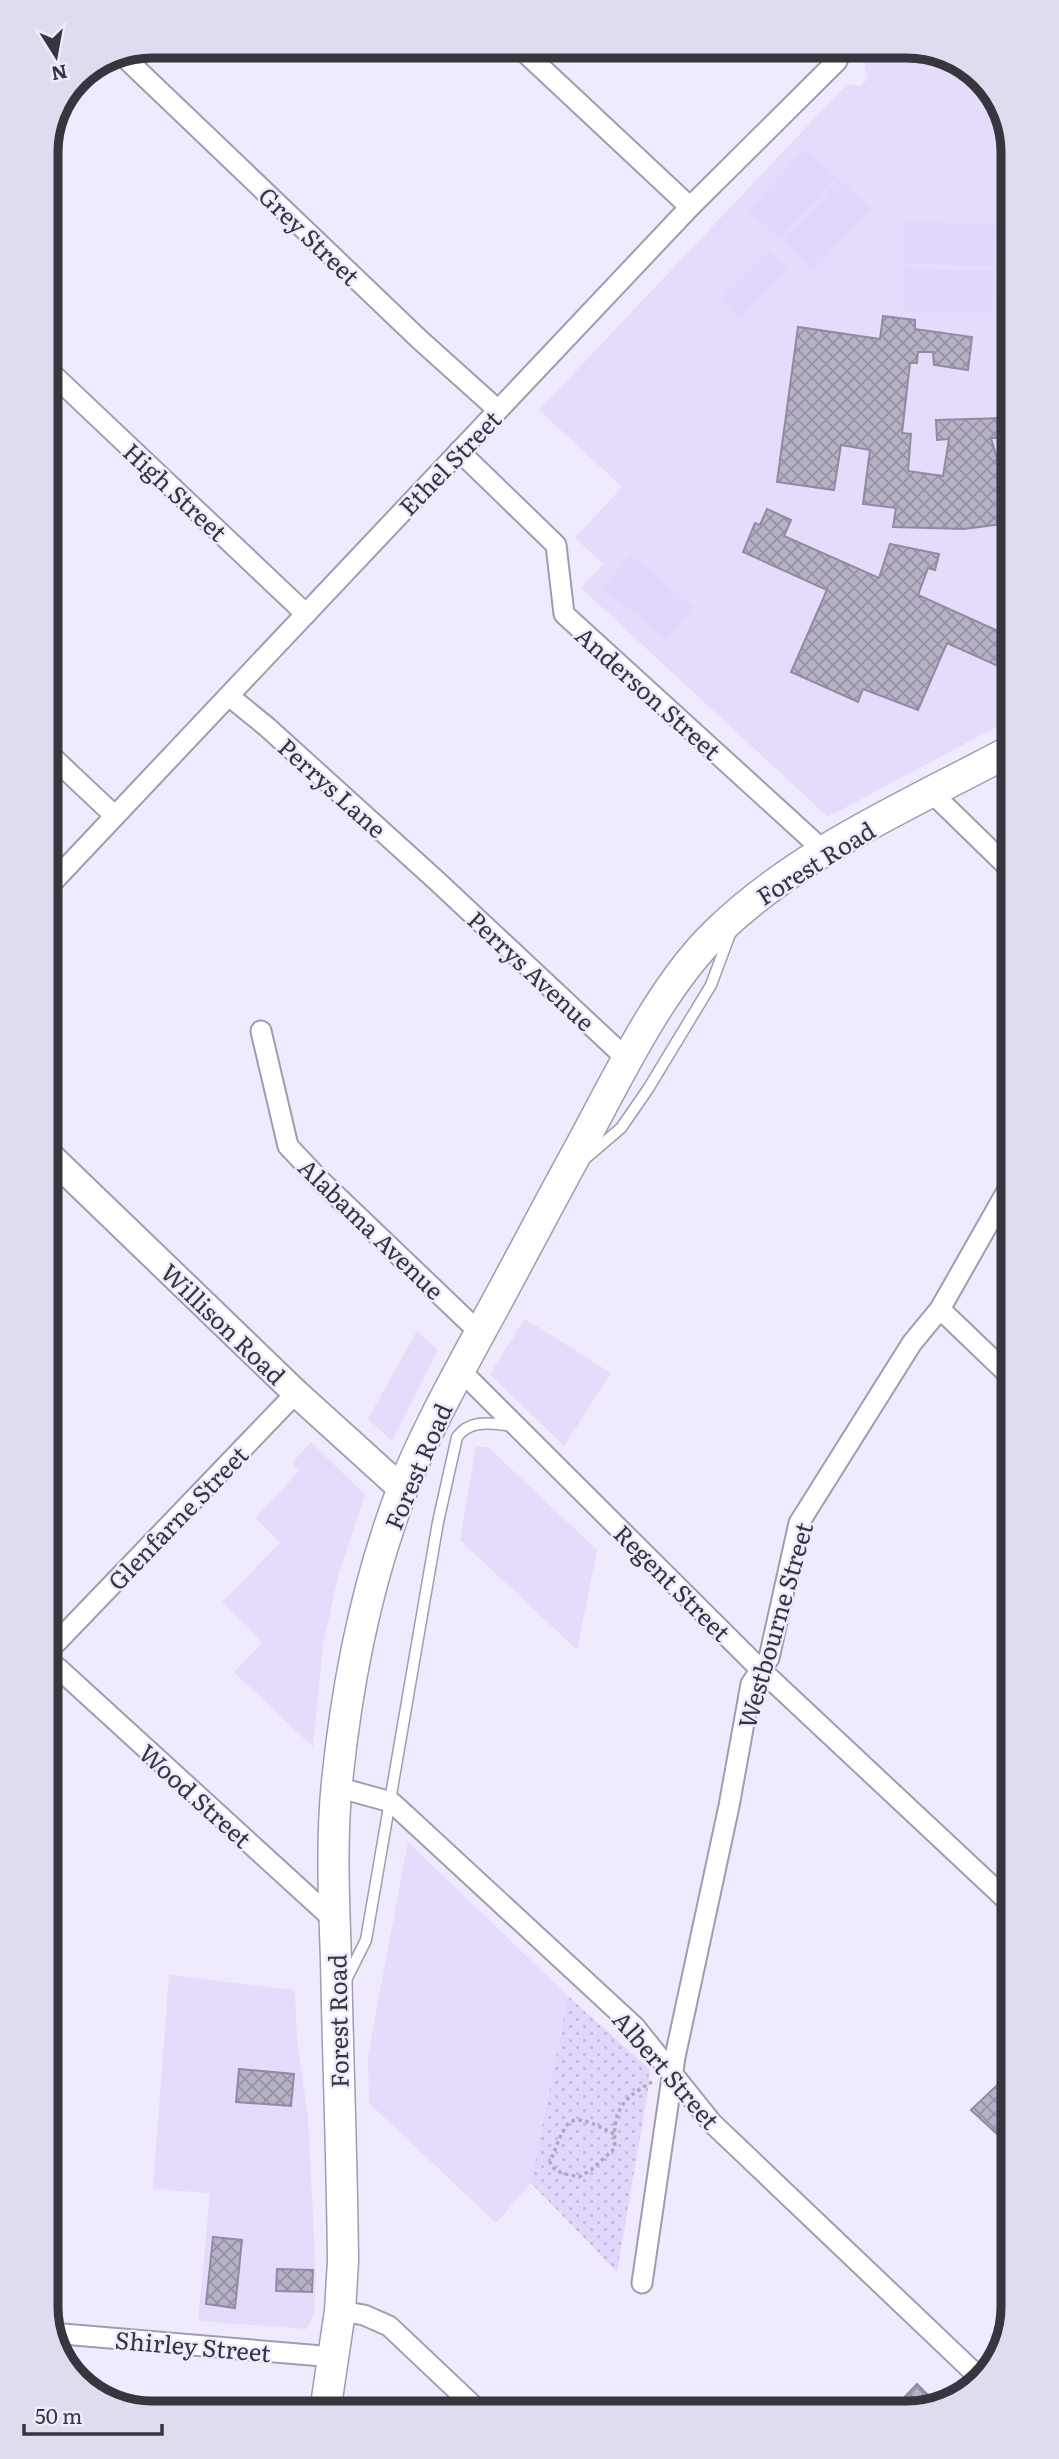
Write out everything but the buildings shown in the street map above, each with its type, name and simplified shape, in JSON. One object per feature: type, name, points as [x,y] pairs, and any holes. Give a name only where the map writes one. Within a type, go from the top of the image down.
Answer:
[{"type":"main road","name":"Forest Road","points":[[327,2401],[340,2311],[342,2238],[335,1921],[337,1787],[355,1659],[383,1550],[402,1490],[460,1370],[564,1176],[628,1060],[690,963],[712,937],[767,888],[824,851],[1001,756]]},
{"type":"main road","name":"Willison Road","points":[[58,1168],[402,1490]]},
{"type":"street","points":[[531,58],[690,207]]},
{"type":"street","points":[[833,58],[836,61]]},
{"type":"street","name":"Grey Street","points":[[129,61],[419,339],[498,410]]},
{"type":"street","name":"Ethel Street","points":[[58,876],[690,207],[836,61]]},
{"type":"street","name":"High Street","points":[[58,379],[306,614]]},
{"type":"street","name":"Anderson Street","points":[[459,451],[556,545],[564,614],[824,851]]},
{"type":"street","name":"Perrys Lane","points":[[229,696],[437,881]]},
{"type":"street","points":[[58,762],[115,816]]},
{"type":"street","points":[[932,793],[1001,860]]},
{"type":"street","name":"Perrys Avenue","points":[[437,881],[628,1060]]},
{"type":"street","name":"Alabama Avenue","points":[[261,1031],[288,1146],[319,1180],[480,1333]]},
{"type":"street","name":"Westbourne Street","points":[[642,2283],[673,2072],[729,1806],[751,1684],[769,1658],[799,1523],[912,1343],[940,1309],[1001,1202]]},
{"type":"street","points":[[940,1309],[1001,1367]]},
{"type":"street","name":"Regent Street","points":[[460,1370],[761,1670],[1001,1894]]},
{"type":"street","name":"Glenfarne Street","points":[[58,1634],[296,1393]]},
{"type":"street","points":[[58,1647],[63,1655],[58,1664]]},
{"type":"street","name":"Wood Street","points":[[58,1675],[335,1921]]},
{"type":"street","name":"Albert Street","points":[[337,1787],[391,1802],[635,2027],[712,2123],[975,2373]]},
{"type":"street","points":[[340,2311],[364,2315],[389,2326],[468,2401]]},
{"type":"street","name":"Shirley Street","points":[[62,2334],[334,2357]]},
{"type":"lane","name":"Ethel Street","points":[[836,61],[843,58]]},
{"type":"lane","points":[[564,1176],[621,1128],[648,1089],[711,985],[737,914]]},
{"type":"lane","points":[[336,2000],[366,1940],[439,1519],[457,1437],[474,1424],[515,1426]]},
{"type":"path","points":[[614,2134],[588,2120],[573,2121],[563,2128],[550,2162],[551,2166],[555,2170],[579,2177],[611,2152],[615,2148],[614,2134],[620,2105],[633,2092],[652,2082]]},
{"type":"shaded area","points":[[913,58],[931,61],[954,70],[978,90],[992,110],[999,134],[1001,724],[828,817],[581,588],[603,564],[575,538],[622,487],[539,410],[847,84],[861,86],[868,78],[864,68],[866,65],[860,60]]},
{"type":"shaded area","points":[[805,149],[837,177],[780,239],[748,210]]},
{"type":"shaded area","points":[[840,180],[871,209],[814,270],[783,242]]},
{"type":"shaded area","points":[[905,222],[994,224],[993,266],[904,263]]},
{"type":"shaded area","points":[[769,251],[788,270],[740,319],[720,299]]},
{"type":"shaded area","points":[[904,269],[993,271],[992,313],[903,311]]},
{"type":"shaded area","points":[[630,555],[693,607],[666,639],[603,588]]},
{"type":"shaded area","points":[[525,1319],[611,1373],[564,1446],[490,1374]]},
{"type":"shaded area","points":[[417,1331],[438,1350],[392,1441],[368,1419]]},
{"type":"shaded area","points":[[311,1442],[365,1495],[339,1573],[323,1644],[313,1747],[234,1672],[262,1643],[222,1602],[280,1543],[255,1518],[299,1471],[292,1463]]},
{"type":"shaded area","points":[[476,1447],[488,1447],[597,1550],[577,1650],[460,1540]]},
{"type":"shaded area","points":[[408,1842],[568,1996],[531,2183],[496,2223],[369,2103],[368,2055]]},
{"type":"shaded area","points":[[169,1975],[295,1990],[297,2038],[308,2118],[316,2276],[314,2313],[307,2329],[198,2321],[210,2193],[153,2189]]},
{"type":"shaded area","points":[[568,1996],[649,2069],[649,2085],[617,2272],[531,2183]]}]
